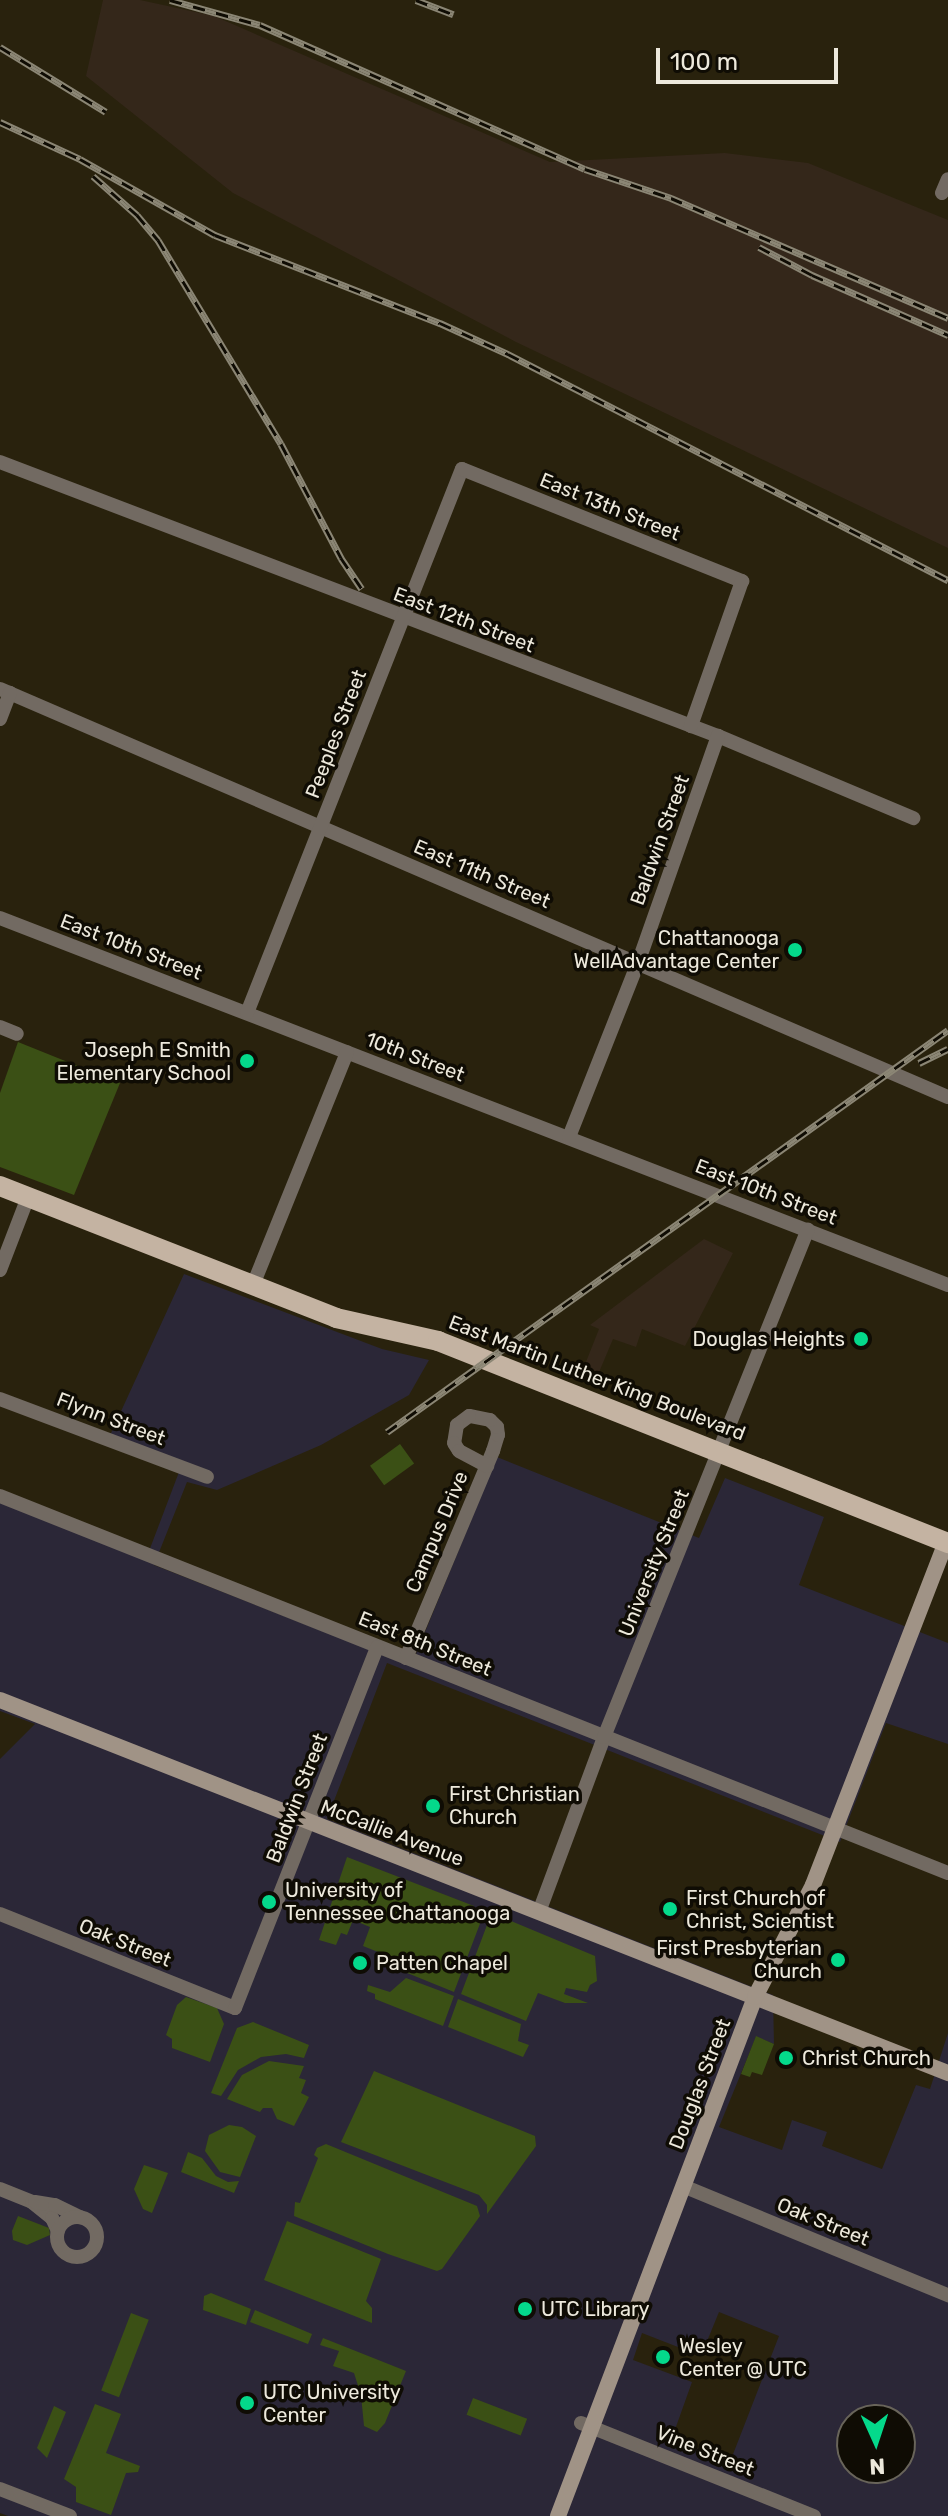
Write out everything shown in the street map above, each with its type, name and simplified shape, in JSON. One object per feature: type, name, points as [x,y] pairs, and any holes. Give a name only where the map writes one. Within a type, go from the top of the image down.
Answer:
[{"type":"main road","name":"East Martin Luther King Boulevard","points":[[0,1186],[336,1318],[438,1341],[947,1541]]},
{"type":"street","name":"East 12th Street","points":[[0,462],[402,618],[718,736],[913,818]]},
{"type":"street","name":"Peeples Street","points":[[247,1013],[462,469]]},
{"type":"street","name":"East 13th Street","points":[[462,469],[742,581],[691,726]]},
{"type":"street","name":"East 11th Street","points":[[5,691],[948,1097]]},
{"type":"street","points":[[0,719],[5,691]]},
{"type":"street","name":"Baldwin Street","points":[[569,1137],[638,963],[718,736]]},
{"type":"street","name":"East 10th Street","points":[[1,923],[247,1013]]},
{"type":"street","name":"10th Street","points":[[247,1013],[569,1137]]},
{"type":"street","points":[[0,1027],[17,1034]]},
{"type":"street","points":[[253,1285],[347,1052]]},
{"type":"street","name":"East 10th Street","points":[[569,1137],[948,1285]]},
{"type":"street","points":[[0,1270],[28,1197]]},
{"type":"street","name":"University Street","points":[[539,1912],[604,1737],[808,1229]]},
{"type":"street","name":"Flynn Street","points":[[0,1399],[207,1477]]},
{"type":"street","name":"Campus Drive","points":[[406,1658],[487,1466]]},
{"type":"street","name":"East 8th Street","points":[[0,1496],[948,1873]]},
{"type":"street","name":"Douglas Street","points":[[558,2516],[586,2424],[683,2186],[755,1997],[813,1885],[947,1541]]},
{"type":"street","name":"Baldwin Street","points":[[235,2008],[377,1647]]},
{"type":"street","name":"McCallie Avenue","points":[[0,1700],[948,2073]]},
{"type":"street","name":"Oak Street","points":[[0,1914],[235,2008]]},
{"type":"street","name":"Oak Street","points":[[683,2186],[948,2295]]},
{"type":"street","points":[[0,2189],[32,2202],[55,2205],[84,2219],[97,2234],[97,2241],[90,2252],[69,2255],[61,2247],[52,2218],[32,2202]]},
{"type":"street","points":[[58,2231],[67,2219],[84,2219]]},
{"type":"street","name":"Vine Street","points":[[586,2424],[814,2516]]},
{"type":"street","points":[[0,2489],[70,2516]]},
{"type":"shaded area","points":[[103,0],[140,0],[214,16],[550,162],[725,153],[808,163],[948,220],[948,548],[516,342],[233,193],[86,76]]},
{"type":"shaded area","points":[[704,1239],[733,1253],[685,1346],[642,1329],[636,1347],[613,1339],[597,1377],[582,1372],[599,1329],[590,1325]]},
{"type":"shaded area","name":"University of Tennessee Chattanooga","points":[[184,1274],[382,1349],[429,1360],[409,1395],[321,1445],[217,1490],[187,1482],[154,1565],[411,1666],[497,1457],[699,1538],[725,1478],[824,1517],[799,1585],[948,1643],[948,1744],[886,1723],[840,1842],[387,1663],[327,1819],[773,1995],[774,2044],[756,2037],[719,2127],[782,2150],[792,2120],[827,2132],[822,2146],[882,2169],[916,2085],[930,2089],[948,2033],[948,2516],[8,2516],[0,2513],[0,1759],[35,1724],[0,1711],[0,1502],[146,1559],[179,1472],[106,1444]],"holes":[[[719,2312],[779,2336],[730,2462],[672,2438],[692,2382],[633,2360],[642,2333],[701,2356]]]},
{"type":"green space","points":[[18,1042],[120,1083],[74,1195],[0,1167],[0,1093]]},
{"type":"green space","points":[[400,1444],[414,1463],[384,1485],[370,1466]]},
{"type":"green space","points":[[347,1857],[474,1906],[474,1915],[481,1921],[454,1992],[395,1968],[398,1960],[363,1946],[370,1927],[353,1920],[347,1935],[341,1933],[336,1945],[319,1940]]},
{"type":"green space","points":[[504,1918],[595,1956],[597,1981],[590,1985],[587,1992],[566,1988],[564,1994],[588,2003],[565,2003],[538,1993],[526,2021],[461,1994],[487,1925],[490,1922],[497,1924]]},
{"type":"green space","points":[[406,1978],[454,1996],[443,2026],[375,1999],[375,1994],[367,1991],[368,1985],[390,1992]]},
{"type":"green space","points":[[186,1997],[217,2008],[224,2024],[210,2062],[172,2048],[172,2039],[166,2035],[177,2005]]},
{"type":"green space","points":[[458,1999],[521,2024],[518,2041],[529,2045],[523,2057],[448,2027]]},
{"type":"green space","points":[[253,2022],[309,2045],[304,2058],[286,2054],[261,2057],[238,2070],[221,2096],[211,2093],[237,2028]]},
{"type":"green space","points":[[756,2036],[774,2044],[762,2075],[752,2072],[750,2077],[741,2074]]},
{"type":"green space","points":[[269,2061],[304,2066],[299,2078],[306,2080],[301,2093],[309,2097],[294,2126],[277,2119],[272,2108],[263,2108],[260,2112],[227,2099],[242,2075]]},
{"type":"green space","points":[[374,2071],[535,2136],[536,2146],[487,2214],[487,2205],[479,2195],[341,2142]]},
{"type":"green space","points":[[229,2125],[242,2127],[256,2136],[240,2177],[220,2172],[205,2151],[209,2135]]},
{"type":"green space","points":[[326,2144],[477,2206],[480,2216],[442,2269],[437,2271],[388,2254],[294,2216],[295,2202],[300,2203],[318,2158],[314,2155],[317,2148]]},
{"type":"green space","points":[[188,2152],[202,2158],[216,2176],[228,2182],[239,2181],[234,2193],[181,2172]]},
{"type":"green space","points":[[144,2165],[168,2173],[152,2213],[143,2209],[134,2189]]},
{"type":"green space","points":[[18,2216],[49,2228],[50,2235],[27,2245],[13,2240],[12,2231]]},
{"type":"green space","points":[[287,2221],[381,2259],[366,2301],[372,2308],[372,2323],[264,2280]]},
{"type":"green space","points":[[211,2293],[251,2309],[246,2325],[203,2310],[204,2296]]},
{"type":"green space","points":[[255,2310],[312,2334],[308,2344],[250,2322]]},
{"type":"green space","points":[[131,2313],[149,2320],[119,2397],[101,2390]]},
{"type":"green space","points":[[323,2338],[406,2371],[385,2423],[377,2432],[364,2426],[361,2395],[354,2373],[333,2366],[339,2351],[320,2345]]},
{"type":"green space","points":[[473,2398],[527,2419],[521,2436],[467,2415]]},
{"type":"green space","points":[[95,2404],[121,2414],[106,2453],[140,2466],[138,2472],[126,2473],[111,2515],[76,2502],[76,2487],[64,2479]]},
{"type":"green space","points":[[54,2406],[66,2412],[47,2458],[37,2448]]},
{"type":"railway","points":[[170,0],[260,25],[585,169],[671,198],[948,318]]},
{"type":"railway","points":[[416,0],[453,14]]},
{"type":"railway","points":[[0,47],[106,112]]},
{"type":"railway","points":[[0,122],[80,159],[215,235],[440,323],[508,354],[948,580]]},
{"type":"railway","points":[[93,176],[137,215],[158,240],[281,444],[341,558],[362,589]]},
{"type":"railway","points":[[759,247],[812,275],[948,335]]},
{"type":"railway","points":[[387,1432],[948,1030]]},
{"type":"railway","points":[[919,1063],[948,1049]]},
{"type":"place","name":"Chattanooga WellAdvantage Center","points":[[795,950]]},
{"type":"place","name":"Joseph E Smith Elementary School","points":[[247,1061]]},
{"type":"place","name":"Douglas Heights","points":[[861,1339]]},
{"type":"place","name":"First Christian Church","points":[[433,1806]]},
{"type":"place","name":"University of Tennessee Chattanooga","points":[[269,1902]]},
{"type":"place","name":"First Church of Christ, Scientist","points":[[670,1909]]},
{"type":"place","name":"First Presbyterian Church","points":[[838,1960]]},
{"type":"place","name":"Patten Chapel","points":[[360,1963]]},
{"type":"place","name":"Christ Church","points":[[786,2058]]},
{"type":"place","name":"UTC Library","points":[[525,2309]]},
{"type":"place","name":"Wesley Center @ UTC","points":[[663,2357]]},
{"type":"place","name":"UTC University Center","points":[[247,2403]]}]
